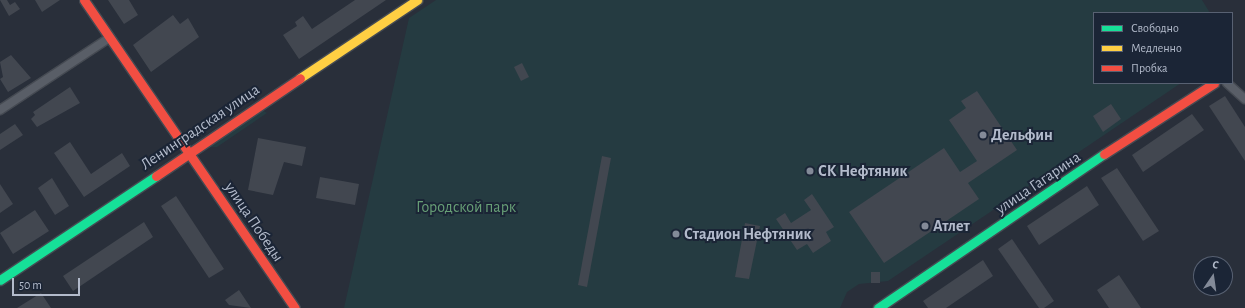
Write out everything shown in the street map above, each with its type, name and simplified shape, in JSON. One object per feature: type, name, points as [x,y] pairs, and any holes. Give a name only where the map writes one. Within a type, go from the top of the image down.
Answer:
[{"type":"street","name":"улица Победы","points":[[84,0],[295,308]]},
{"type":"street","name":"Ленинградская улица","points":[[0,280],[417,0]]},
{"type":"street","points":[[0,110],[109,38]]},
{"type":"street","name":"улица Гагарина","points":[[878,308],[1206,85],[1210,84]]},
{"type":"street","points":[[1228,84],[1245,99]]},
{"type":"green space","name":"Городской парк","points":[[436,0],[1202,0],[1209,12],[1093,12],[1093,84],[1180,84],[888,281],[859,284],[847,292],[840,308],[344,308],[409,18]]},
{"type":"green space","points":[[262,110],[267,113],[217,147],[207,147]]},
{"type":"building","points":[[0,0],[7,0],[10,5],[15,2],[20,9],[9,16]]},
{"type":"building","points":[[35,0],[60,0],[42,12]]},
{"type":"building","points":[[108,0],[129,0],[138,15],[124,24]]},
{"type":"building","points":[[355,0],[386,0],[299,59],[283,35],[297,26],[295,22],[303,16],[312,29]]},
{"type":"building","points":[[173,15],[180,24],[188,18],[199,37],[151,72],[133,45]]},
{"type":"building","points":[[11,55],[31,78],[8,92],[0,79],[3,77],[0,62]]},
{"type":"building","points":[[522,63],[529,77],[521,81],[514,67]]},
{"type":"building","points":[[70,87],[80,103],[37,127],[31,119],[35,115],[33,112]]},
{"type":"building","points":[[977,91],[1017,150],[968,183],[979,199],[884,263],[849,212],[944,148],[960,172],[977,161],[949,120],[966,108],[961,101]]},
{"type":"building","points":[[1225,96],[1245,127],[1245,161],[1209,106]]},
{"type":"building","points":[[1111,104],[1121,119],[1103,132],[1093,116]]},
{"type":"building","points":[[1192,114],[1204,130],[1143,172],[1132,155]]},
{"type":"building","points":[[15,124],[23,135],[0,150],[0,134]]},
{"type":"building","points":[[258,138],[306,147],[302,166],[284,162],[273,195],[248,190]]},
{"type":"building","points":[[70,142],[91,174],[122,153],[130,166],[84,197],[54,153]]},
{"type":"building","points":[[602,156],[611,158],[587,287],[578,285]]},
{"type":"building","points":[[1117,168],[1159,231],[1143,241],[1101,178]]},
{"type":"building","points":[[320,177],[359,184],[355,205],[316,198]]},
{"type":"building","points":[[52,178],[69,206],[55,215],[38,188]]},
{"type":"building","points":[[0,184],[13,204],[0,213]]},
{"type":"building","points":[[1087,186],[1099,205],[1039,245],[1027,226]]},
{"type":"building","points":[[812,194],[834,227],[826,232],[831,241],[813,253],[807,244],[797,250],[776,219],[785,213],[791,223],[811,210],[804,200]]},
{"type":"building","points":[[176,196],[224,269],[209,278],[161,206]]},
{"type":"building","points":[[35,210],[49,231],[13,254],[0,233]]},
{"type":"building","points":[[144,222],[153,237],[73,291],[63,276]]},
{"type":"building","points":[[745,223],[760,226],[749,279],[735,277]]},
{"type":"building","points":[[1012,239],[1054,301],[1044,308],[1039,308],[998,249]]},
{"type":"building","points":[[983,260],[993,276],[946,308],[928,308],[923,301]]},
{"type":"building","points":[[871,272],[880,272],[880,283],[871,283]]},
{"type":"building","points":[[1119,275],[1141,308],[1109,308],[1097,290]]},
{"type":"building","points":[[239,290],[251,308],[229,305],[225,300]]},
{"type":"building","points":[[41,293],[51,308],[17,308]]},
{"type":"traffic: fast","points":[[878,308],[1104,154]]},
{"type":"traffic: fast","points":[[0,280],[156,176]]},
{"type":"traffic: slow","points":[[300,78],[417,0]]},
{"type":"traffic: jam","points":[[84,0],[295,308]]},
{"type":"traffic: jam","points":[[156,176],[300,78]]},
{"type":"traffic: jam","points":[[1104,154],[1212,84]]},
{"type":"place","name":"Дельфин","points":[[983,135]]},
{"type":"place","name":"СК Нефтяник","points":[[810,171]]},
{"type":"place","name":"Атлет","points":[[925,226]]},
{"type":"place","name":"Стадион Нефтяник","points":[[676,234]]}]
